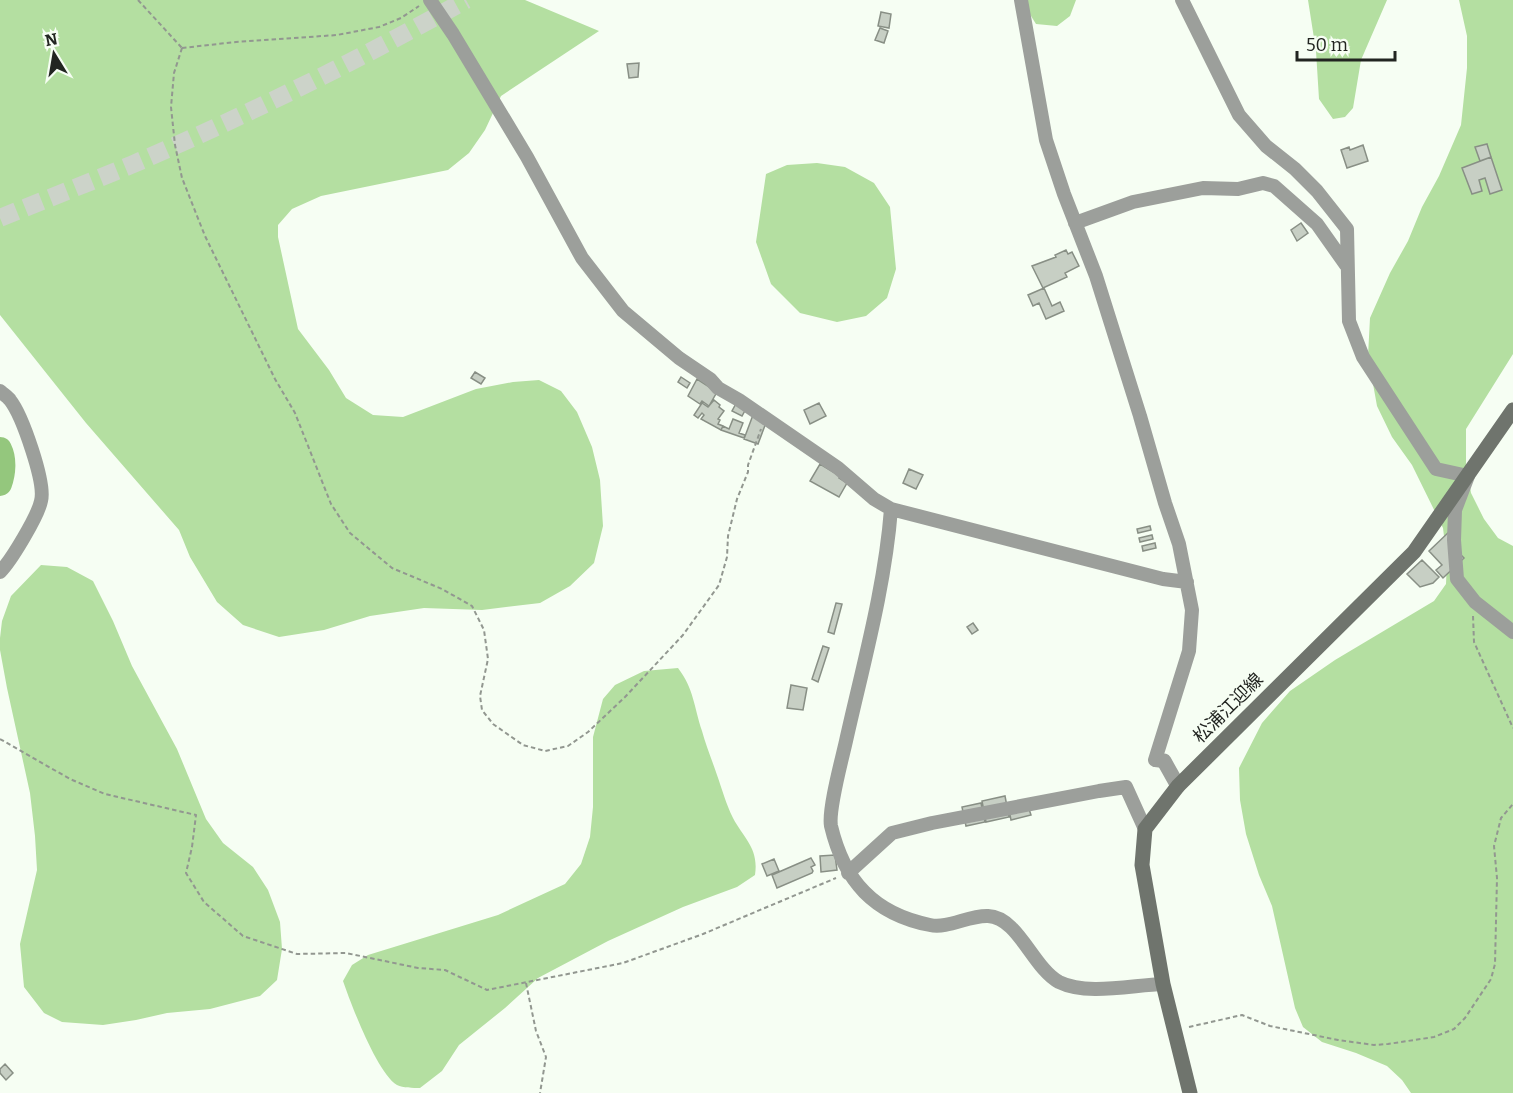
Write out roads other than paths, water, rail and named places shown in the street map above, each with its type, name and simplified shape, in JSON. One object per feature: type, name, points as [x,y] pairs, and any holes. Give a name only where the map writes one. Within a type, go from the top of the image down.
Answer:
[{"type":"main road","name":"松浦江迎線","points":[[1145,829],[1178,786],[1414,552],[1513,410]]},
{"type":"main road","points":[[1145,829],[1142,865],[1163,984],[1191,1093]]},
{"type":"street","points":[[1021,0],[1046,140],[1096,276],[1179,544],[1192,610],[1190,640],[1177,694],[1155,760],[1164,760],[1178,786]]},
{"type":"street","points":[[1182,0],[1239,115],[1266,146],[1295,169],[1317,191],[1347,229],[1349,321],[1363,357],[1436,469],[1468,476],[1455,510],[1454,540],[1457,579],[1475,602],[1513,632]]},
{"type":"street","points":[[425,3],[453,34],[527,157],[582,258],[623,311],[679,358],[764,419],[838,468],[874,499],[891,509],[1163,579],[1186,582]]},
{"type":"street","points":[[1076,223],[1133,202],[1203,188],[1238,189],[1263,183],[1274,186],[1317,224],[1346,265]]},
{"type":"street","points":[[0,391],[10,400],[19,418],[42,480],[42,499],[37,514],[0,572]]},
{"type":"street","points":[[891,509],[889,534],[874,612],[836,783],[831,824],[848,873],[864,892],[901,918],[933,926],[988,915],[1008,923],[1041,967],[1059,982],[1077,987],[1108,989],[1163,984]]},
{"type":"street","points":[[848,873],[892,833],[932,823],[1108,790],[1126,788],[1145,829]]},
{"type":"waterway","points":[[0,449],[3,457],[0,484]]},
{"type":"tunnel","points":[[0,218],[131,165],[216,127],[342,66],[466,0]]}]
